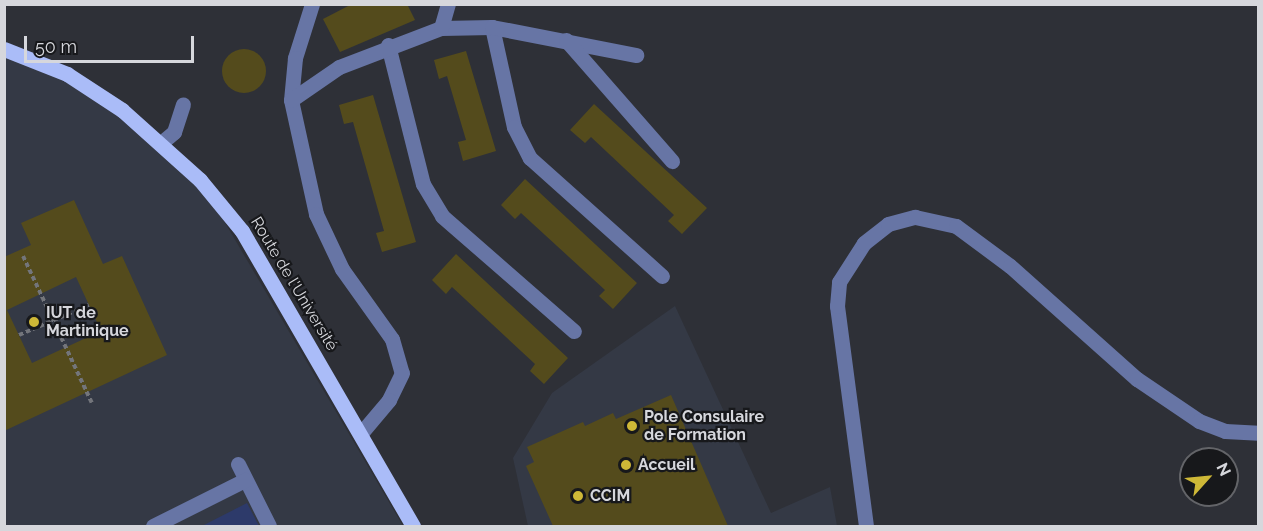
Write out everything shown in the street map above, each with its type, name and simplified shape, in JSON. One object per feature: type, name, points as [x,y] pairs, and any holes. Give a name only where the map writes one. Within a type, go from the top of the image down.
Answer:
[{"type":"main road","name":"Route de l'Université","points":[[4,49],[67,74],[122,110],[201,180],[242,231],[362,432],[413,526]]},
{"type":"street","points":[[312,4],[295,58],[291,100],[316,214],[342,269],[392,339],[402,374],[389,400],[362,432]]},
{"type":"street","points":[[441,28],[448,4]]},
{"type":"street","points":[[291,100],[339,67],[388,45],[441,28],[492,27],[636,55]]},
{"type":"street","points":[[492,27],[514,127],[530,158],[662,276]]},
{"type":"street","points":[[566,40],[672,161]]},
{"type":"street","points":[[388,45],[423,184],[442,216],[573,331]]},
{"type":"street","points":[[161,143],[174,132],[183,104]]},
{"type":"street","points":[[866,526],[837,306],[839,282],[864,243],[888,224],[915,217],[956,226],[1010,266],[1137,379],[1199,421],[1225,431],[1258,433]]},
{"type":"street","points":[[238,464],[269,526]]},
{"type":"street","points":[[153,526],[245,480]]},
{"type":"path","points":[[23,256],[92,403]]},
{"type":"path","points":[[19,335],[89,305]]},
{"type":"shaded area","points":[[4,49],[67,74],[200,180],[403,526],[5,526]]},
{"type":"shaded area","name":"Pole Consulaire de Formation","points":[[675,306],[771,513],[830,487],[837,526],[528,526],[513,458],[552,393]]},
{"type":"shaded area","points":[[247,503],[259,526],[202,526]]},
{"type":"building","points":[[352,4],[407,4],[415,20],[340,52],[323,19]]},
{"type":"building","points":[[244,49],[259,56],[266,71],[259,86],[244,93],[229,86],[222,71],[229,56]]},
{"type":"building","points":[[466,51],[496,151],[463,161],[458,142],[466,140],[447,76],[439,79],[434,60]]},
{"type":"building","points":[[373,95],[416,242],[382,252],[376,233],[384,231],[353,122],[344,124],[339,105]]},
{"type":"building","points":[[594,104],[707,208],[682,234],[668,221],[674,215],[591,137],[585,143],[570,130]]},
{"type":"building","points":[[525,179],[637,283],[613,309],[599,296],[605,290],[521,213],[515,219],[501,205]]},
{"type":"building","points":[[74,200],[103,264],[122,256],[167,355],[4,431],[4,257],[31,245],[21,223]],"holes":[[[76,277],[101,331],[32,363],[7,310]]]},
{"type":"building","points":[[456,254],[568,358],[544,384],[530,371],[535,364],[452,287],[446,294],[432,280]]},
{"type":"building","points":[[671,395],[728,526],[553,526],[526,466],[534,462],[527,447],[583,422],[585,426],[613,413],[616,419]]},
{"type":"place","name":"IUT de Martinique","points":[[34,322]]},
{"type":"place","name":"Pole Consulaire de Formation","points":[[632,426]]},
{"type":"place","name":"Accueil","points":[[626,465]]},
{"type":"place","name":"CCIM","points":[[578,496]]}]
